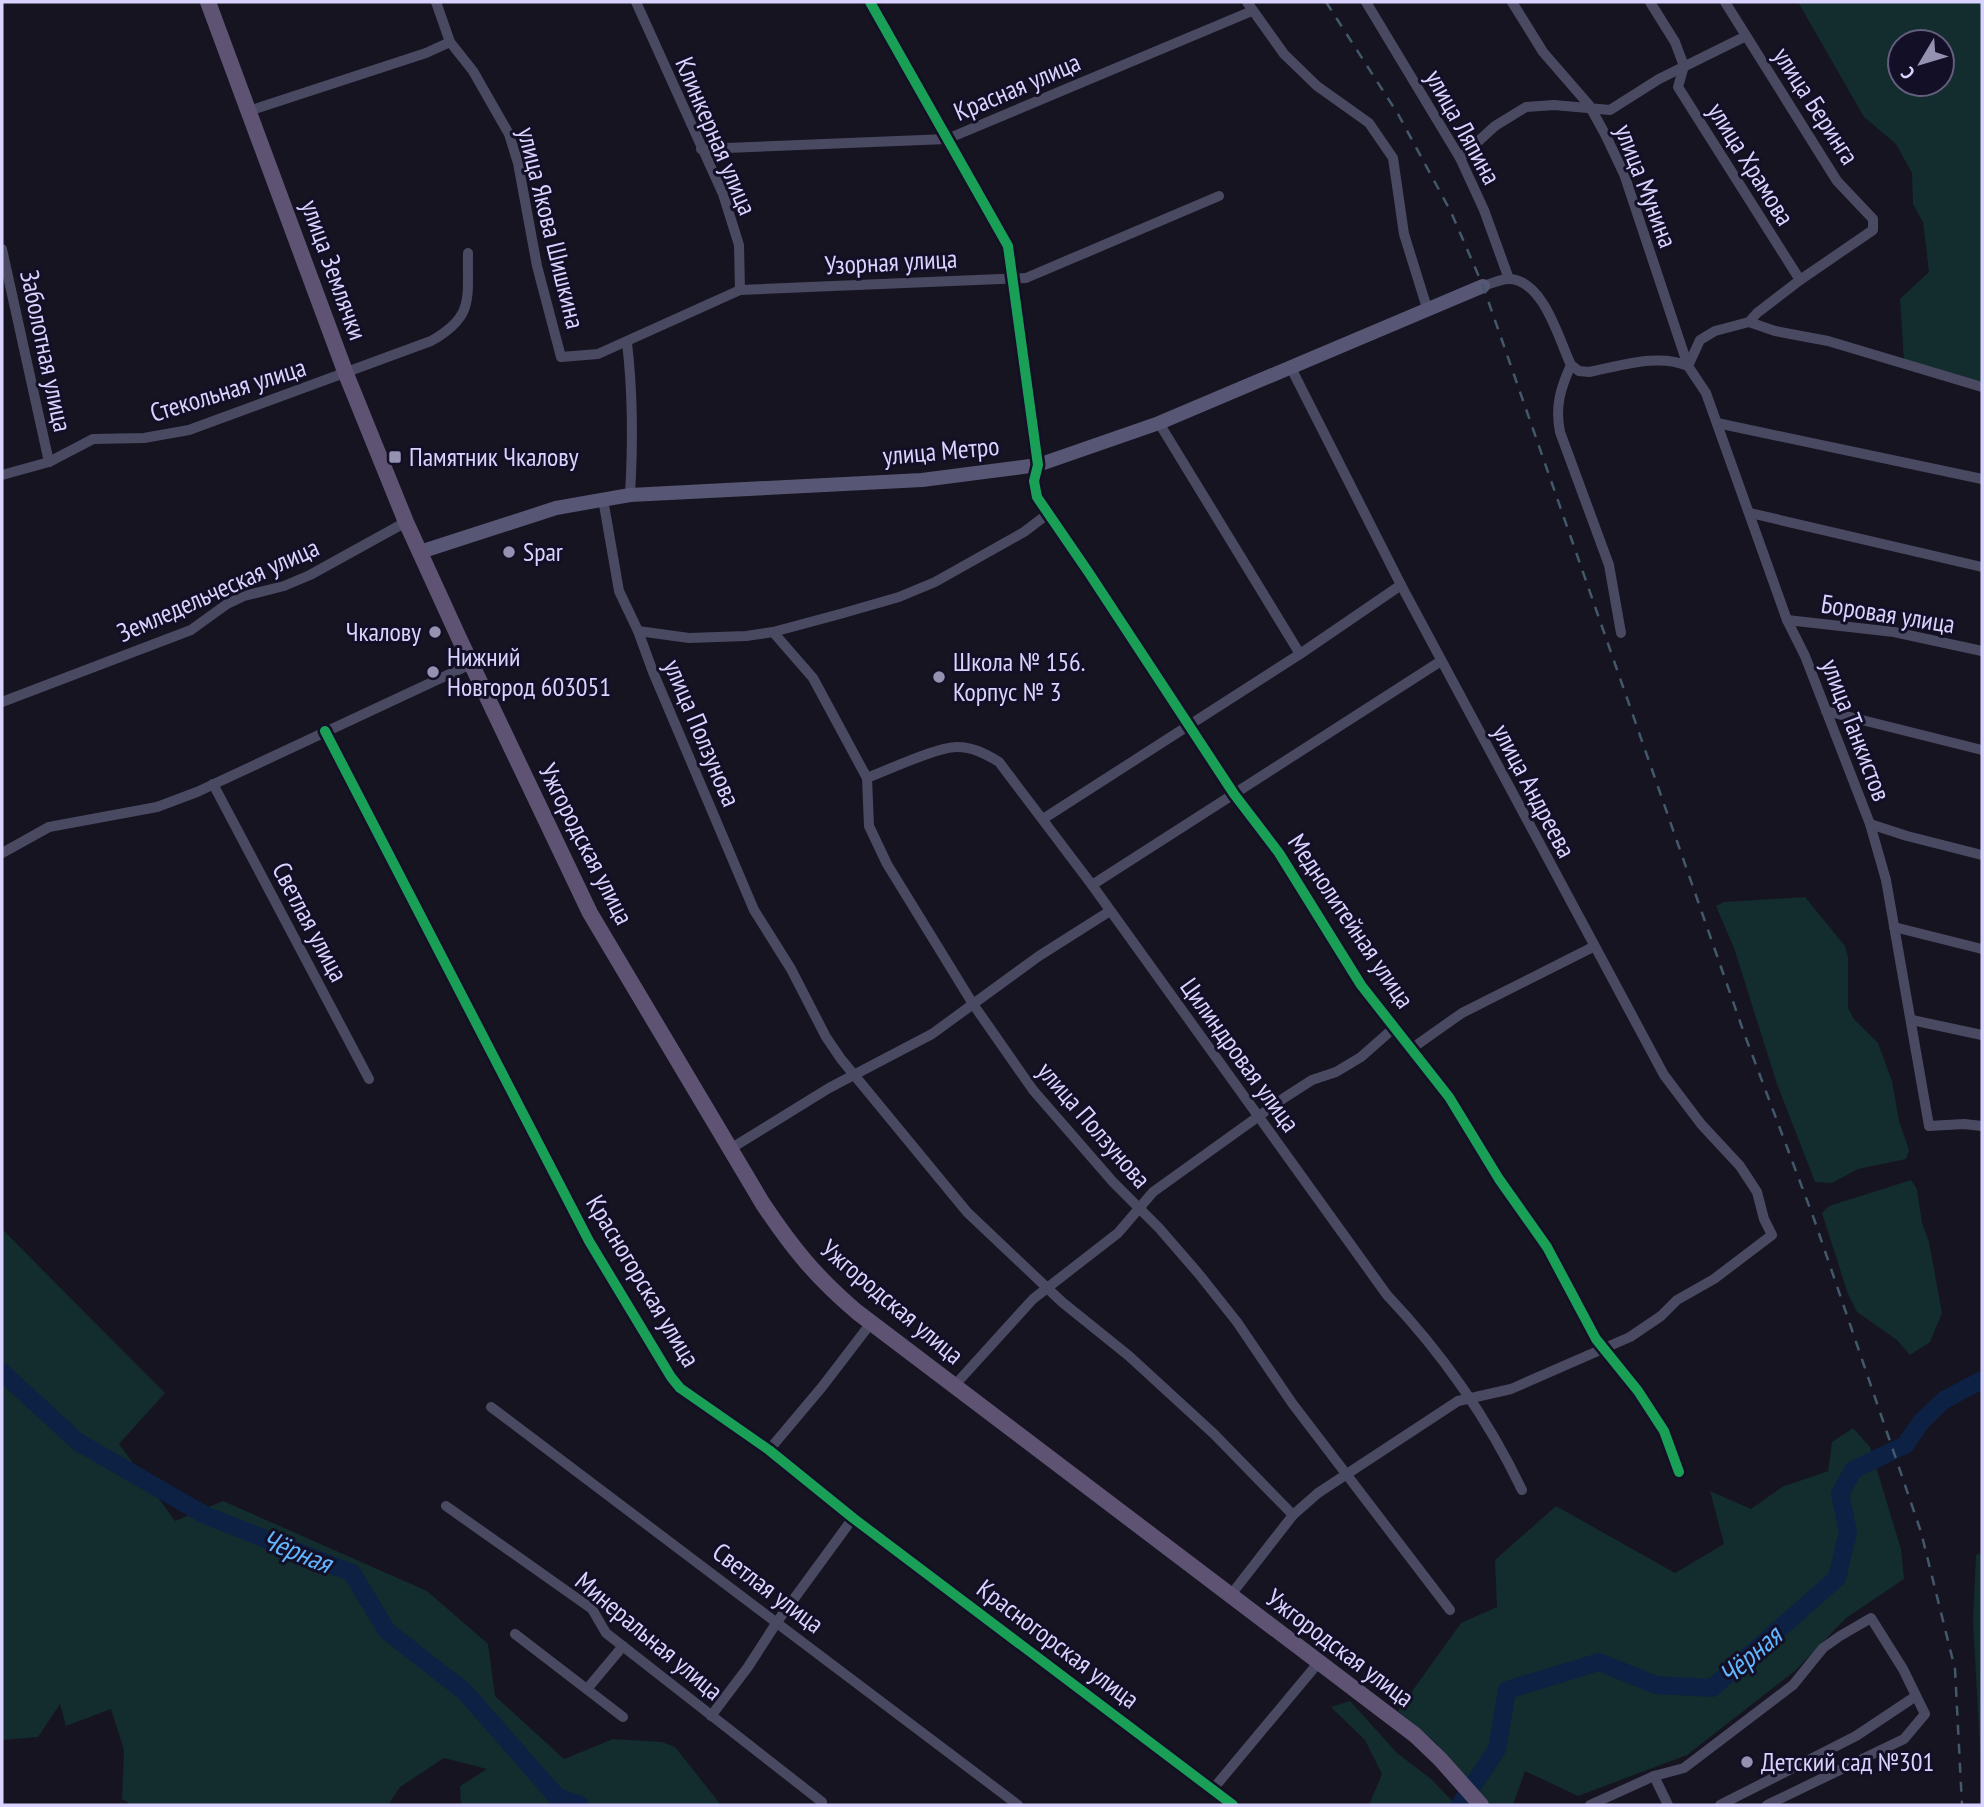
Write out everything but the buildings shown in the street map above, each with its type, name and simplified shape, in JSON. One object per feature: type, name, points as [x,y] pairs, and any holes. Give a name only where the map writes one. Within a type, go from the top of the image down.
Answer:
[{"type":"main road","name":"улица Землячки","points":[[208,2],[346,374],[420,552]]},
{"type":"main road","name":"Ужгородская улица","points":[[420,552],[590,913],[763,1204],[806,1265],[871,1323],[1415,1735],[1481,1805]]},
{"type":"street","name":"улица Якова Шишкина","points":[[436,2],[450,41],[473,71],[509,134],[518,163],[537,267],[561,357]]},
{"type":"street","name":"Клинкерная улица","points":[[636,2],[723,194],[739,245],[740,290]]},
{"type":"street","name":"Меднолитейная улица","points":[[870,2],[1008,246],[1038,465],[1034,481],[1037,497],[1234,794],[1279,853],[1360,985],[1449,1097],[1499,1180],[1547,1247],[1602,1348],[1638,1391],[1664,1431],[1679,1472]]},
{"type":"street","name":"улица Ляпина","points":[[1366,2],[1460,158],[1484,210],[1508,279]]},
{"type":"street","name":"улица Мунина","points":[[1512,2],[1543,52],[1591,109],[1624,174],[1688,366]]},
{"type":"street","points":[[1650,2],[1675,42],[1684,66]]},
{"type":"street","name":"улица Беринга","points":[[1725,2],[1837,181],[1873,219],[1874,230],[1800,281]]},
{"type":"street","points":[[1250,6],[1284,54],[1317,86],[1369,123],[1393,158],[1404,234],[1427,308]]},
{"type":"street","name":"Красная улица","points":[[701,149],[947,139],[1250,6]]},
{"type":"street","points":[[1460,158],[1494,126],[1526,107],[1554,105],[1610,110],[1659,79],[1746,36]]},
{"type":"street","points":[[249,111],[426,53],[450,41]]},
{"type":"street","name":"улица Храмова","points":[[1684,66],[1678,87],[1800,281]]},
{"type":"street","name":"Узорная улица","points":[[561,357],[598,354],[740,290],[1026,278],[1219,196]]},
{"type":"street","name":"Заболотная улица","points":[[2,249],[49,462]]},
{"type":"street","name":"Стекольная улица","points":[[2,475],[49,462],[93,439],[144,438],[188,430],[431,341],[456,324],[463,315],[467,300],[468,253]]},
{"type":"street","points":[[1483,286],[1508,279],[1524,283],[1548,308],[1571,365],[1579,371],[1589,372],[1661,360],[1676,361],[1688,366],[1700,340],[1715,331],[1749,322],[1800,281]]},
{"type":"street","name":"улица Метро","points":[[420,552],[556,508],[630,495],[922,480],[1038,465],[1159,423],[1483,286]]},
{"type":"street","points":[[1749,322],[1775,331],[1829,341],[1982,387]]},
{"type":"street","points":[[627,343],[633,448],[630,495]]},
{"type":"street","points":[[1571,365],[1558,398],[1556,413],[1560,432],[1609,565],[1621,633]]},
{"type":"street","name":"улица Андреева","points":[[1290,366],[1401,585],[1593,947],[1664,1075],[1701,1124],[1740,1166],[1757,1192],[1764,1219],[1772,1235],[1714,1279],[1677,1300],[1661,1316],[1630,1337],[1602,1348]]},
{"type":"street","name":"улица Танкистов","points":[[1688,366],[1706,393],[1787,620],[1805,656],[1870,824],[1886,880],[1929,1126],[1982,1126]]},
{"type":"street","points":[[1159,423],[1300,654]]},
{"type":"street","points":[[1717,423],[1982,479]]},
{"type":"street","name":"улица Ползунова","points":[[603,499],[619,591],[754,910],[791,969],[826,1037],[841,1059],[967,1212],[1062,1301],[1129,1356],[1214,1434],[1293,1515]]},
{"type":"street","points":[[638,631],[689,638],[746,636],[774,632],[899,597],[935,582],[1024,531],[1049,513]]},
{"type":"street","points":[[1750,513],[1982,567]]},
{"type":"street","name":"Земледельческая улица","points":[[2,702],[191,630],[228,604],[244,596],[310,576],[406,522]]},
{"type":"street","points":[[1043,819],[1300,654],[1401,585]]},
{"type":"street","name":"Боровая улица","points":[[1787,620],[1894,632],[1982,651]]},
{"type":"street","name":"улица Ползунова","points":[[774,632],[813,678],[867,778],[869,826],[887,864],[973,1004],[1033,1090],[1113,1182],[1159,1228],[1237,1322],[1292,1403],[1450,1610]]},
{"type":"street","points":[[1092,885],[1441,661]]},
{"type":"street","points":[[2,853],[49,827],[157,807],[213,784],[471,664]]},
{"type":"street","points":[[1826,711],[1982,750]]},
{"type":"street","name":"Красногорская улица","points":[[325,732],[589,1241],[680,1388],[769,1450],[853,1518],[1233,1805]]},
{"type":"street","name":"Цилиндровая улица","points":[[867,778],[956,746],[979,751],[999,762],[1092,885],[1387,1295],[1418,1328],[1469,1398],[1522,1490]]},
{"type":"street","name":"Светлая улица","points":[[213,784],[369,1079]]},
{"type":"street","points":[[1870,824],[1982,855]]},
{"type":"street","points":[[730,1149],[829,1088],[932,1034],[1039,956],[1110,911]]},
{"type":"street","points":[[1894,927],[1982,949]]},
{"type":"street","points":[[1411,1049],[1462,1013],[1593,947]]},
{"type":"street","points":[[1912,1020],[1982,1035]]},
{"type":"street","points":[[954,1386],[1033,1298],[1118,1233],[1153,1192],[1258,1115],[1312,1080],[1336,1072],[1361,1057],[1395,1027]]},
{"type":"street","points":[[769,1450],[871,1323]]},
{"type":"street","points":[[1230,1596],[1293,1515],[1318,1493],[1458,1401],[1511,1389],[1602,1348]]},
{"type":"street","name":"Светлая улица","points":[[491,1407],[1018,1805]]},
{"type":"street","name":"Минеральная улица","points":[[446,1506],[592,1609],[606,1633],[822,1802]]},
{"type":"street","points":[[711,1716],[853,1518]]},
{"type":"street","points":[[1590,1805],[1654,1776],[1684,1768],[1793,1685],[1823,1648],[1871,1618],[1903,1669],[1925,1714],[1904,1739],[1767,1805]]},
{"type":"street","points":[[515,1634],[623,1717]]},
{"type":"street","points":[[587,1689],[623,1646]]},
{"type":"street","points":[[1213,1789],[1319,1662]]},
{"type":"street","points":[[1720,1805],[1856,1736],[1916,1696]]},
{"type":"street","points":[[1654,1776],[1668,1805]]},
{"type":"green space","points":[[1798,2],[1982,2],[1982,387],[1904,362],[1900,299],[1929,272],[1923,222],[1913,204],[1912,173],[1896,144],[1864,117]]},
{"type":"green space","points":[[1805,897],[1845,946],[1848,957],[1848,1008],[1854,1019],[1878,1043],[1892,1081],[1899,1121],[1909,1150],[1906,1159],[1858,1169],[1832,1183],[1815,1182],[1777,1084],[1734,948],[1716,906],[1724,902]]},
{"type":"green space","points":[[1911,1180],[1917,1189],[1942,1313],[1930,1342],[1910,1355],[1897,1340],[1857,1312],[1848,1294],[1822,1213],[1829,1206]]},
{"type":"green space","points":[[2,1229],[165,1393],[119,1444],[175,1521],[223,1501],[427,1591],[488,1644],[495,1696],[564,1759],[613,1739],[662,1742],[675,1747],[721,1805],[461,1805],[460,1786],[487,1769],[444,1758],[400,1787],[388,1805],[132,1805],[122,1799],[124,1750],[111,1709],[66,1726],[60,1704],[38,1737],[2,1740]]},
{"type":"green space","points":[[1853,1428],[1870,1447],[1901,1549],[1904,1579],[1846,1618],[1796,1670],[1687,1755],[1578,1796],[1525,1771],[1513,1805],[1489,1805],[1435,1742],[1398,1711],[1461,1623],[1497,1607],[1495,1560],[1556,1506],[1675,1573],[1724,1544],[1710,1491],[1751,1509],[1782,1487],[1828,1471],[1832,1442]]},
{"type":"green space","points":[[1982,1553],[1982,1782],[1973,1622],[1976,1555]]},
{"type":"green space","points":[[1350,1701],[1397,1753],[1431,1779],[1456,1805],[1369,1805],[1382,1774],[1365,1740],[1331,1707]]},
{"type":"waterway","name":"Чёрная","points":[[2,1372],[78,1442],[205,1515],[352,1573],[387,1631],[465,1692],[557,1797],[580,1805]]},
{"type":"waterway","name":"Чёрная","points":[[1460,1805],[1497,1749],[1507,1690],[1599,1662],[1656,1685],[1712,1688],[1837,1578],[1848,1532],[1840,1494],[1853,1470],[1905,1445],[1922,1421],[1944,1400],[1982,1380]]},
{"type":"railway","points":[[1326,2],[1398,114],[1451,212],[1483,286],[1744,1033],[1814,1219],[1921,1532],[1955,1669],[1962,1805]]},
{"type":"cycle path","points":[[870,2],[1008,246],[1038,465],[1034,481],[1037,497],[1234,794],[1279,853],[1361,985],[1449,1097],[1499,1179],[1547,1247],[1596,1339],[1638,1391],[1664,1431],[1679,1472]]},
{"type":"cycle path","points":[[325,731],[589,1241],[680,1388],[769,1450],[853,1518],[1233,1805]]},
{"type":"place","name":"Памятник Чкалову","points":[[395,457]]},
{"type":"place","name":"Spar","points":[[509,552]]},
{"type":"place","name":"Чкалову","points":[[435,632]]},
{"type":"place","name":"Нижний Новгород 603051","points":[[433,672]]},
{"type":"place","name":"Школа № 156. Корпус № 3","points":[[939,677]]},
{"type":"place","name":"Детский сад №301","points":[[1747,1762]]}]
